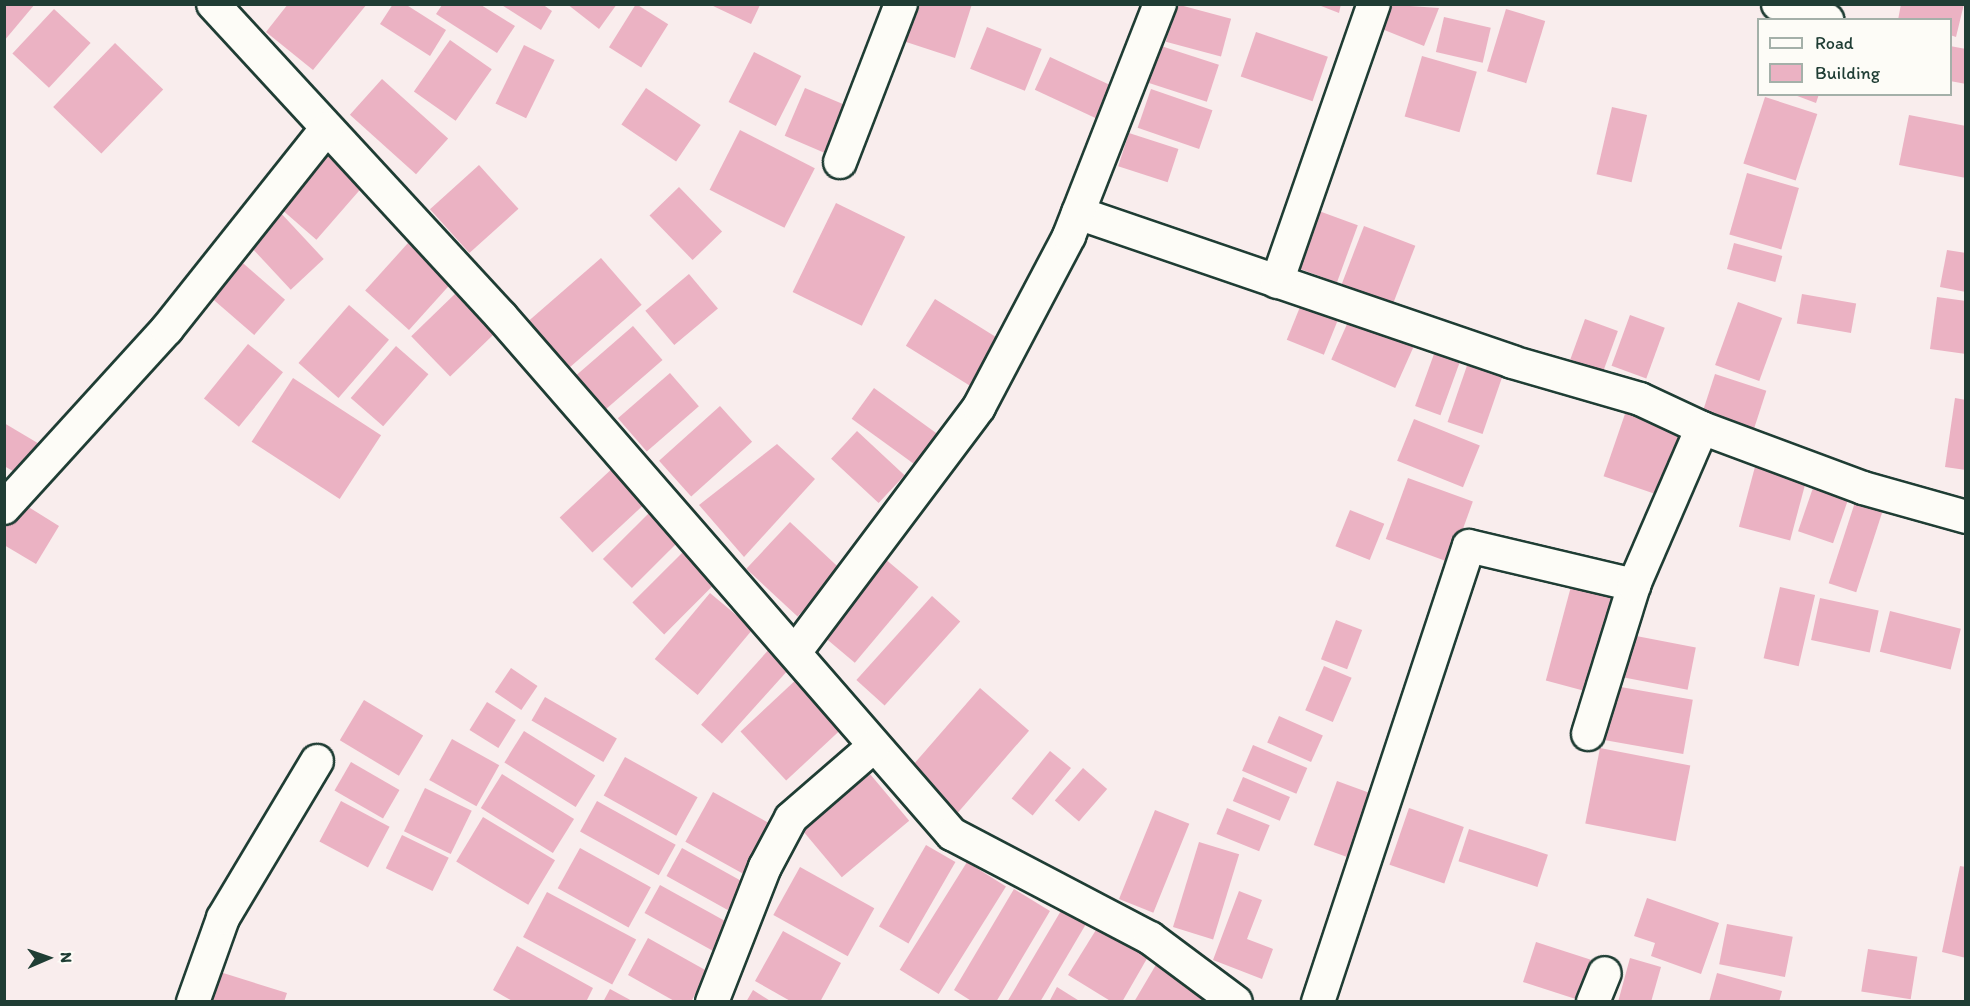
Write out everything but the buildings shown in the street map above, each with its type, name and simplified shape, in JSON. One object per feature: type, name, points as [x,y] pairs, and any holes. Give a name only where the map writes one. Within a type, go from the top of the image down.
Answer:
[{"type":"street","points":[[213,4],[501,316],[796,651],[874,746],[952,834],[1150,938],[1236,1002]]},
{"type":"street","points":[[840,162],[901,4]]},
{"type":"street","points":[[796,651],[979,407],[1078,213],[1160,4]]},
{"type":"street","points":[[1277,282],[1374,4]]},
{"type":"street","points":[[1778,4],[1821,18]]},
{"type":"street","points":[[4,508],[167,329],[326,129]]},
{"type":"street","points":[[1078,213],[1512,362],[1640,399],[1702,428],[1863,488],[1965,517]]},
{"type":"street","points":[[1588,734],[1634,585],[1702,428]]},
{"type":"street","points":[[1318,1002],[1469,546],[1634,585]]},
{"type":"street","points":[[712,1002],[765,867],[791,818],[874,746]]},
{"type":"street","points":[[193,1002],[223,918],[317,761]]},
{"type":"street","points":[[1593,1002],[1605,973]]}]
